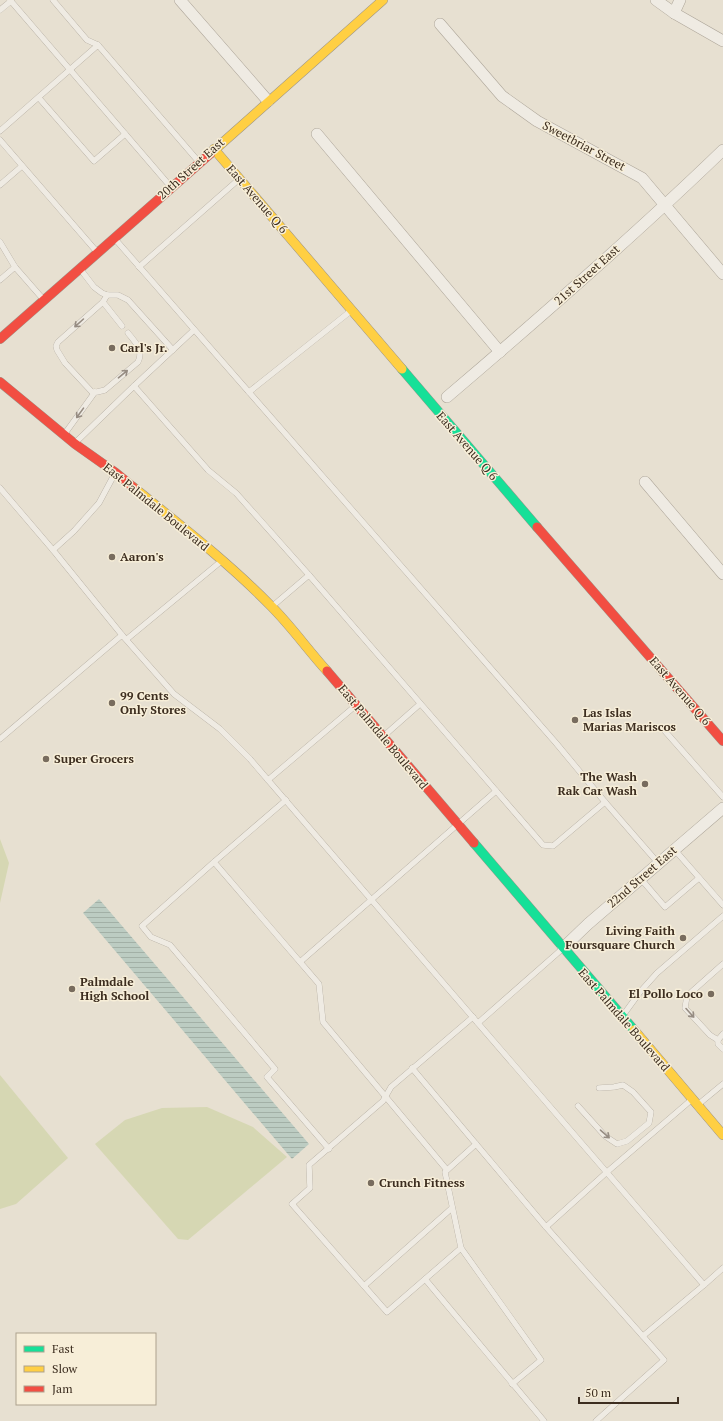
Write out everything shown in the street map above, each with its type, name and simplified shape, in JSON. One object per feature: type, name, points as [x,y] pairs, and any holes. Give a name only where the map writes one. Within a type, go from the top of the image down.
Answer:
[{"type":"main road","name":"20th Street East","points":[[0,339],[383,0]]},
{"type":"main road","name":"East Avenue Q 6","points":[[214,149],[454,431],[723,741]]},
{"type":"main road","name":"East Palmdale Boulevard","points":[[0,382],[75,444],[116,474],[222,560],[272,607],[723,1135]]},
{"type":"street","points":[[180,0],[268,101]]},
{"type":"street","points":[[656,0],[674,13],[723,41]]},
{"type":"street","points":[[674,13],[680,0]]},
{"type":"street","name":"Sweetbriar Street","points":[[440,24],[502,96],[537,121],[642,178],[723,274]]},
{"type":"street","points":[[317,134],[500,352]]},
{"type":"street","name":"21st Street East","points":[[447,397],[665,206],[723,150]]},
{"type":"street","points":[[645,482],[723,574]]},
{"type":"street","name":"22nd Street East","points":[[563,948],[588,924],[723,808]]},
{"type":"lane","points":[[0,10],[11,0],[171,187]]},
{"type":"lane","points":[[53,0],[88,40],[98,45],[200,162]]},
{"type":"lane","points":[[0,131],[98,45]]},
{"type":"lane","points":[[38,98],[94,161],[125,134]]},
{"type":"lane","points":[[0,140],[97,252]]},
{"type":"lane","points":[[0,185],[22,166]]},
{"type":"lane","points":[[139,267],[240,179]]},
{"type":"lane","points":[[114,238],[561,749],[659,864]]},
{"type":"lane","points":[[0,242],[15,267],[44,300]]},
{"type":"lane","points":[[0,280],[15,267]]},
{"type":"lane","points":[[79,269],[94,287],[107,295],[118,295],[128,300],[173,350]]},
{"type":"lane","points":[[107,295],[102,302],[58,342],[56,346],[57,350],[65,363],[89,390],[95,392],[105,390],[138,362],[140,357],[138,344],[128,334]]},
{"type":"lane","points":[[102,302],[122,326]]},
{"type":"lane","points":[[249,392],[352,310]]},
{"type":"lane","points":[[75,444],[194,330]]},
{"type":"lane","points":[[134,386],[208,470],[236,493],[543,845],[553,846],[605,802]]},
{"type":"lane","points":[[64,435],[95,392]]},
{"type":"lane","points":[[53,550],[99,503],[116,474]]},
{"type":"lane","points":[[0,488],[124,637],[174,694],[220,729],[250,759],[704,1285]]},
{"type":"lane","points":[[0,739],[124,637],[222,560]]},
{"type":"lane","points":[[272,607],[309,575]]},
{"type":"lane","points":[[383,737],[420,704]]},
{"type":"lane","points":[[268,780],[356,705]]},
{"type":"lane","points":[[664,730],[723,797]]},
{"type":"lane","points":[[300,962],[496,791]]},
{"type":"lane","points":[[286,800],[142,926],[151,937],[170,945],[270,1064],[275,1070],[267,1077],[328,1148]]},
{"type":"lane","points":[[674,849],[723,905]]},
{"type":"lane","points":[[214,862],[319,984],[323,1022],[386,1095],[447,1170]]},
{"type":"lane","points":[[641,879],[665,907],[700,878]]},
{"type":"lane","points":[[622,1018],[640,992],[657,974],[723,916]]},
{"type":"lane","points":[[478,1023],[563,948]]},
{"type":"lane","points":[[723,964],[687,996],[685,1008],[710,1035],[718,1040],[718,1044],[723,1049]]},
{"type":"lane","points":[[461,1248],[387,1312],[292,1204],[310,1188],[309,1165],[383,1101],[391,1087],[412,1068],[473,1017]]},
{"type":"lane","points":[[718,1040],[723,1034]]},
{"type":"lane","points":[[412,1068],[546,1227],[664,1360],[596,1421]]},
{"type":"lane","points":[[546,1227],[607,1172],[695,1102],[723,1084]]},
{"type":"lane","points":[[578,1106],[605,1136],[617,1144],[627,1141],[649,1123],[651,1112],[633,1092],[623,1085],[600,1088]]},
{"type":"lane","points":[[476,1144],[445,1172],[461,1248],[541,1360],[512,1384]]},
{"type":"lane","points":[[364,1286],[452,1208]]},
{"type":"lane","points":[[643,1336],[723,1268]]},
{"type":"lane","points":[[425,1279],[544,1421]]},
{"type":"green space","points":[[0,839],[9,863],[0,903]]},
{"type":"green space","points":[[0,1075],[68,1158],[16,1204],[0,1209]]},
{"type":"green space","points":[[207,1107],[253,1127],[287,1157],[188,1240],[178,1239],[95,1144],[125,1120],[162,1108]]},
{"type":"shaded area","points":[[99,899],[309,1144],[292,1159],[83,913]]},
{"type":"traffic: fast","points":[[402,369],[537,527]]},
{"type":"traffic: fast","points":[[474,843],[634,1030]]},
{"type":"traffic: slow","points":[[211,153],[383,0]]},
{"type":"traffic: slow","points":[[214,149],[402,369]]},
{"type":"traffic: slow","points":[[133,487],[204,545],[255,590],[286,622],[327,671]]},
{"type":"traffic: slow","points":[[634,1030],[723,1135]]},
{"type":"traffic: jam","points":[[0,339],[211,153]]},
{"type":"traffic: jam","points":[[0,382],[75,444],[133,487]]},
{"type":"traffic: jam","points":[[537,527],[723,741]]},
{"type":"traffic: jam","points":[[327,671],[474,843]]},
{"type":"place","name":"Carl's Jr.","points":[[112,348]]},
{"type":"place","name":"Aaron's","points":[[112,557]]},
{"type":"place","name":"99 Cents Only Stores","points":[[112,703]]},
{"type":"place","name":"Las Islas Marias Mariscos","points":[[575,720]]},
{"type":"place","name":"Super Grocers","points":[[46,759]]},
{"type":"place","name":"The Wash Rak Car Wash","points":[[645,784]]},
{"type":"place","name":"Living Faith Foursquare Church","points":[[683,938]]},
{"type":"place","name":"Palmdale High School","points":[[72,989]]},
{"type":"place","name":"El Pollo Loco","points":[[711,994]]},
{"type":"place","name":"Crunch Fitness","points":[[371,1183]]}]
